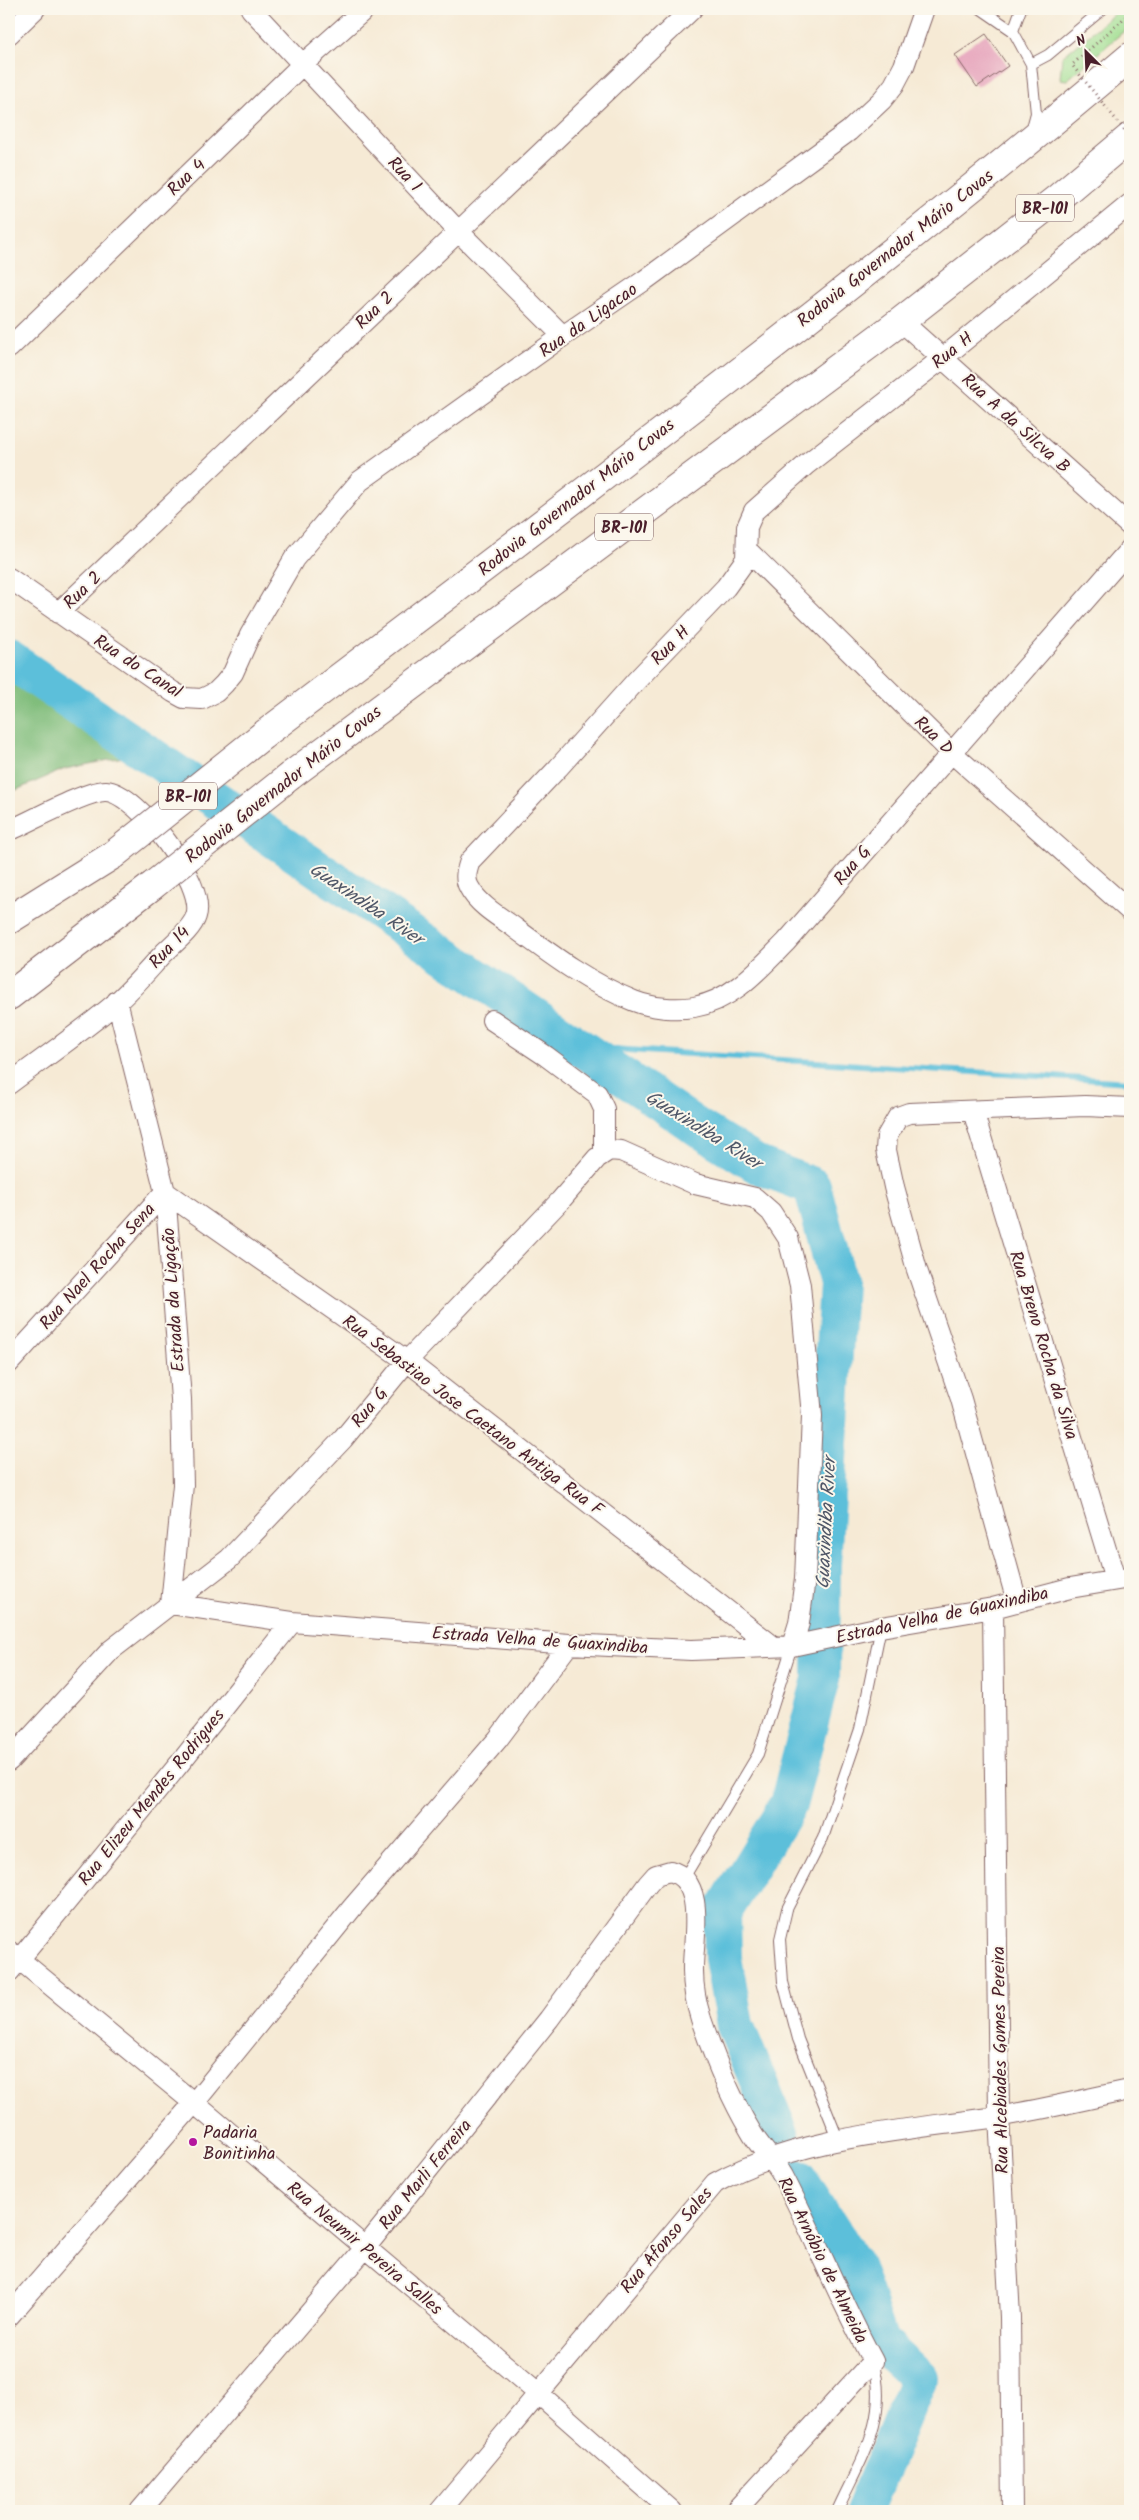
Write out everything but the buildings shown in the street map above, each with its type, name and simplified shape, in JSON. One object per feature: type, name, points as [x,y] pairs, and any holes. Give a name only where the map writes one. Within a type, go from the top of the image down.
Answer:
[{"type":"highway","name":"Rodovia Governador Mário Covas","points":[[9,920],[113,855],[262,736],[592,486],[1026,144],[1130,57]]},
{"type":"highway","name":"Rodovia Governador Mário Covas","points":[[9,996],[152,886],[290,776],[901,321],[1059,197],[1130,137]]},
{"type":"highway","name":"BR-101","points":[[9,901],[113,855]]},
{"type":"highway","name":"BR-101","points":[[9,907],[113,855]]},
{"type":"street","points":[[9,34],[35,9]]},
{"type":"street","name":"Rua 1","points":[[251,9],[457,230],[563,336]]},
{"type":"street","name":"Rua 4","points":[[9,348],[303,64],[365,9]]},
{"type":"street","name":"Rua 2","points":[[58,613],[457,230],[692,9]]},
{"type":"street","name":"Rua da Ligacao","points":[[250,635],[294,559],[360,482],[563,336],[645,280],[848,131],[882,100],[894,85],[904,66],[924,9]]},
{"type":"street","name":"Rua H","points":[[752,976],[722,998],[710,1003],[672,1008],[636,1002],[584,978],[540,947],[475,896],[466,878],[470,861],[742,568],[747,550],[747,528],[758,508],[807,464],[943,358],[1130,204]]},
{"type":"street","name":"Rua A da Silcva B","points":[[901,321],[1130,526]]},
{"type":"street","name":"Rua G","points":[[752,976],[786,942],[1130,548]]},
{"type":"street","name":"Rua D","points":[[747,550],[952,753],[1130,911]]},
{"type":"street","name":"Rua do Canal","points":[[9,578],[172,692],[194,700],[209,697],[224,684],[233,673],[250,635]]},
{"type":"street","name":"Rua 14","points":[[9,1084],[118,1001],[181,936],[196,917],[196,894],[190,879],[164,840],[138,809],[114,793],[93,793],[12,828]]},
{"type":"street","name":"Estrada da Ligação","points":[[118,1001],[165,1192],[181,1399],[183,1485],[171,1604]]},
{"type":"street","points":[[492,1020],[546,1056],[597,1094],[604,1109],[604,1152],[621,1151],[695,1184],[755,1198],[771,1212],[788,1238],[800,1285],[812,1416],[805,1579],[799,1623],[793,1645]]},
{"type":"street","points":[[1017,1602],[961,1399],[917,1270],[886,1150],[890,1127],[903,1114],[1085,1106],[1130,1108]]},
{"type":"street","name":"Rua Breno Rocha da Silva","points":[[973,1111],[1122,1578]]},
{"type":"street","name":"Rua G","points":[[171,1604],[229,1559],[343,1439],[407,1361],[560,1201],[596,1158],[604,1152]]},
{"type":"street","name":"Rua Sebastiao Jose Caetano Antiga Rua F","points":[[165,1192],[407,1361],[793,1645]]},
{"type":"street","name":"Rua Nael Rocha Sena","points":[[9,1363],[165,1192]]},
{"type":"street","name":"Estrada Velha de Guaxindiba","points":[[171,1604],[292,1622],[569,1644],[690,1650],[793,1645],[881,1627],[993,1608],[1122,1578]]},
{"type":"street","points":[[9,1761],[111,1650],[171,1604]]},
{"type":"street","name":"Rua Alcebiades Gomes Pereira","points":[[993,1608],[999,2116],[1010,2317],[1012,2511]]},
{"type":"street","name":"Rua Elizeu Mendes Rodrigues","points":[[12,1961],[77,1887],[180,1763],[292,1622]]},
{"type":"street","points":[[9,2316],[194,2103],[352,1908],[498,1739],[569,1644]]},
{"type":"street","name":"Rua Marli Ferreira","points":[[140,2511],[365,2248],[549,2019],[648,1884],[660,1874],[670,1872],[684,1878]]},
{"type":"street","name":"Rua Arnóbio de Almeida","points":[[684,1878],[690,1887],[694,1904],[694,1994],[701,2019],[731,2095],[750,2132],[781,2173],[872,2361]]},
{"type":"street","name":"Rua Neumir Pereira Salles","points":[[12,1961],[194,2103],[538,2393],[672,2511]]},
{"type":"street","name":"Rua Afonso Sales","points":[[440,2511],[715,2183],[742,2168],[838,2140],[999,2116],[1130,2090]]},
{"type":"street","points":[[735,2511],[872,2361]]},
{"type":"lane","points":[[981,9],[1012,31],[1031,64],[1036,113],[1026,144]]},
{"type":"lane","points":[[1012,31],[1021,9]]},
{"type":"lane","points":[[1031,64],[1048,55],[1103,9]]},
{"type":"lane","points":[[838,2140],[798,2039],[783,1982],[780,1939],[787,1909],[823,1838],[860,1729],[881,1627]]},
{"type":"lane","points":[[684,1878],[758,1754],[793,1645]]},
{"type":"lane","points":[[837,2511],[874,2429],[880,2399],[879,2381],[872,2361]]},
{"type":"path","points":[[1130,13],[1072,65],[1130,137]]},
{"type":"green space","points":[[1120,9],[1130,9],[1130,26],[1067,80],[1060,79],[1062,57]]},
{"type":"green space","points":[[9,659],[98,720],[133,755],[65,769],[9,793]]},
{"type":"waterway","name":"Guaxindiba River","points":[[9,659],[700,1129],[758,1165],[812,1186],[838,1283],[822,1565],[821,1679],[788,1805],[722,1913],[723,1958],[735,2025],[780,2134]]},
{"type":"waterway","points":[[580,1047],[1130,1082]]},
{"type":"waterway","points":[[798,2178],[854,2265],[880,2342],[919,2378],[864,2511]]},
{"type":"place","name":"Padaria Bonitinha","points":[[193,2142]]}]
